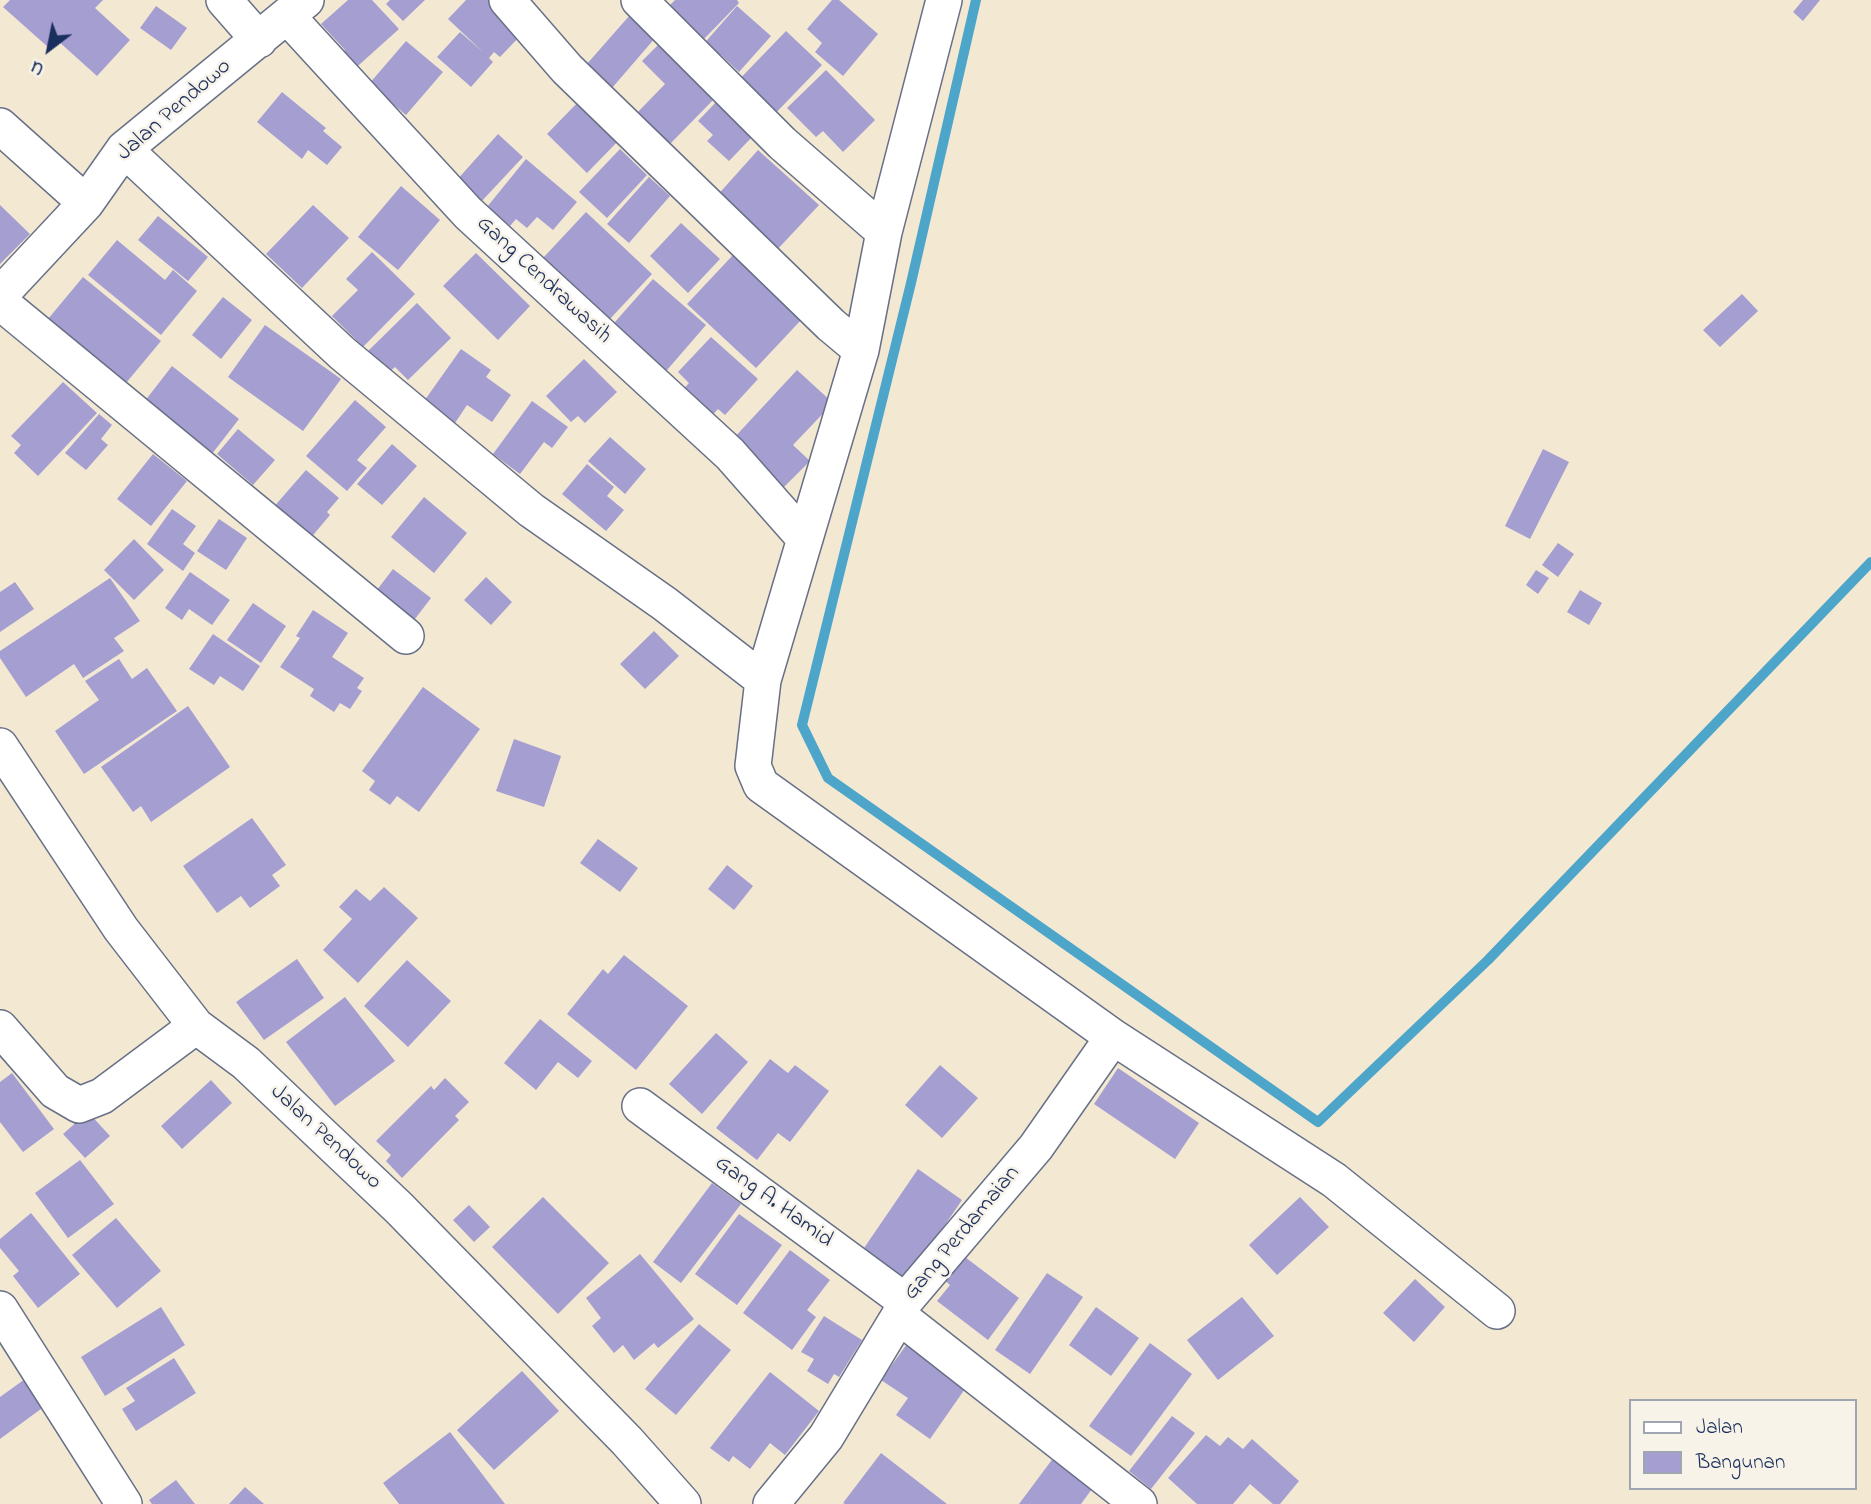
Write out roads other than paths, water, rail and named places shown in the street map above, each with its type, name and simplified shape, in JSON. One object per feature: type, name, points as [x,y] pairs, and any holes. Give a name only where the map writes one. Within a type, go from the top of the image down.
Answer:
[{"type":"street","points":[[224,0],[260,40]]},
{"type":"street","points":[[507,0],[567,69],[831,325],[861,350]]},
{"type":"street","points":[[639,0],[782,143],[884,232]]},
{"type":"street","points":[[944,0],[884,232],[861,350],[763,680],[753,766],[761,785],[1113,1037],[1334,1180],[1497,1311]]},
{"type":"street","name":"Jalan Pendowo","points":[[0,295],[86,203],[124,149],[296,8]]},
{"type":"street","name":"Gang Cendrawasih","points":[[296,8],[468,213],[730,454],[805,539]]},
{"type":"street","points":[[0,126],[86,203]]},
{"type":"street","points":[[124,149],[352,362],[531,510],[665,604],[763,680]]},
{"type":"street","points":[[0,302],[406,636]]},
{"type":"street","name":"Jalan Pendowo","points":[[0,746],[121,929],[196,1026],[246,1063],[399,1208],[627,1441],[683,1504]]},
{"type":"street","points":[[0,1028],[55,1091],[79,1105],[102,1096],[196,1026]]},
{"type":"street","name":"Gang Perdamaian","points":[[771,1504],[826,1437],[902,1308],[1036,1147],[1113,1037]]},
{"type":"street","name":"Gang A. Hamid","points":[[640,1106],[902,1308],[1139,1504]]},
{"type":"street","points":[[0,1309],[124,1504]]},
{"type":"waterway","points":[[976,0],[911,283],[802,725],[828,778],[1318,1122],[1488,960],[1871,562]]}]
